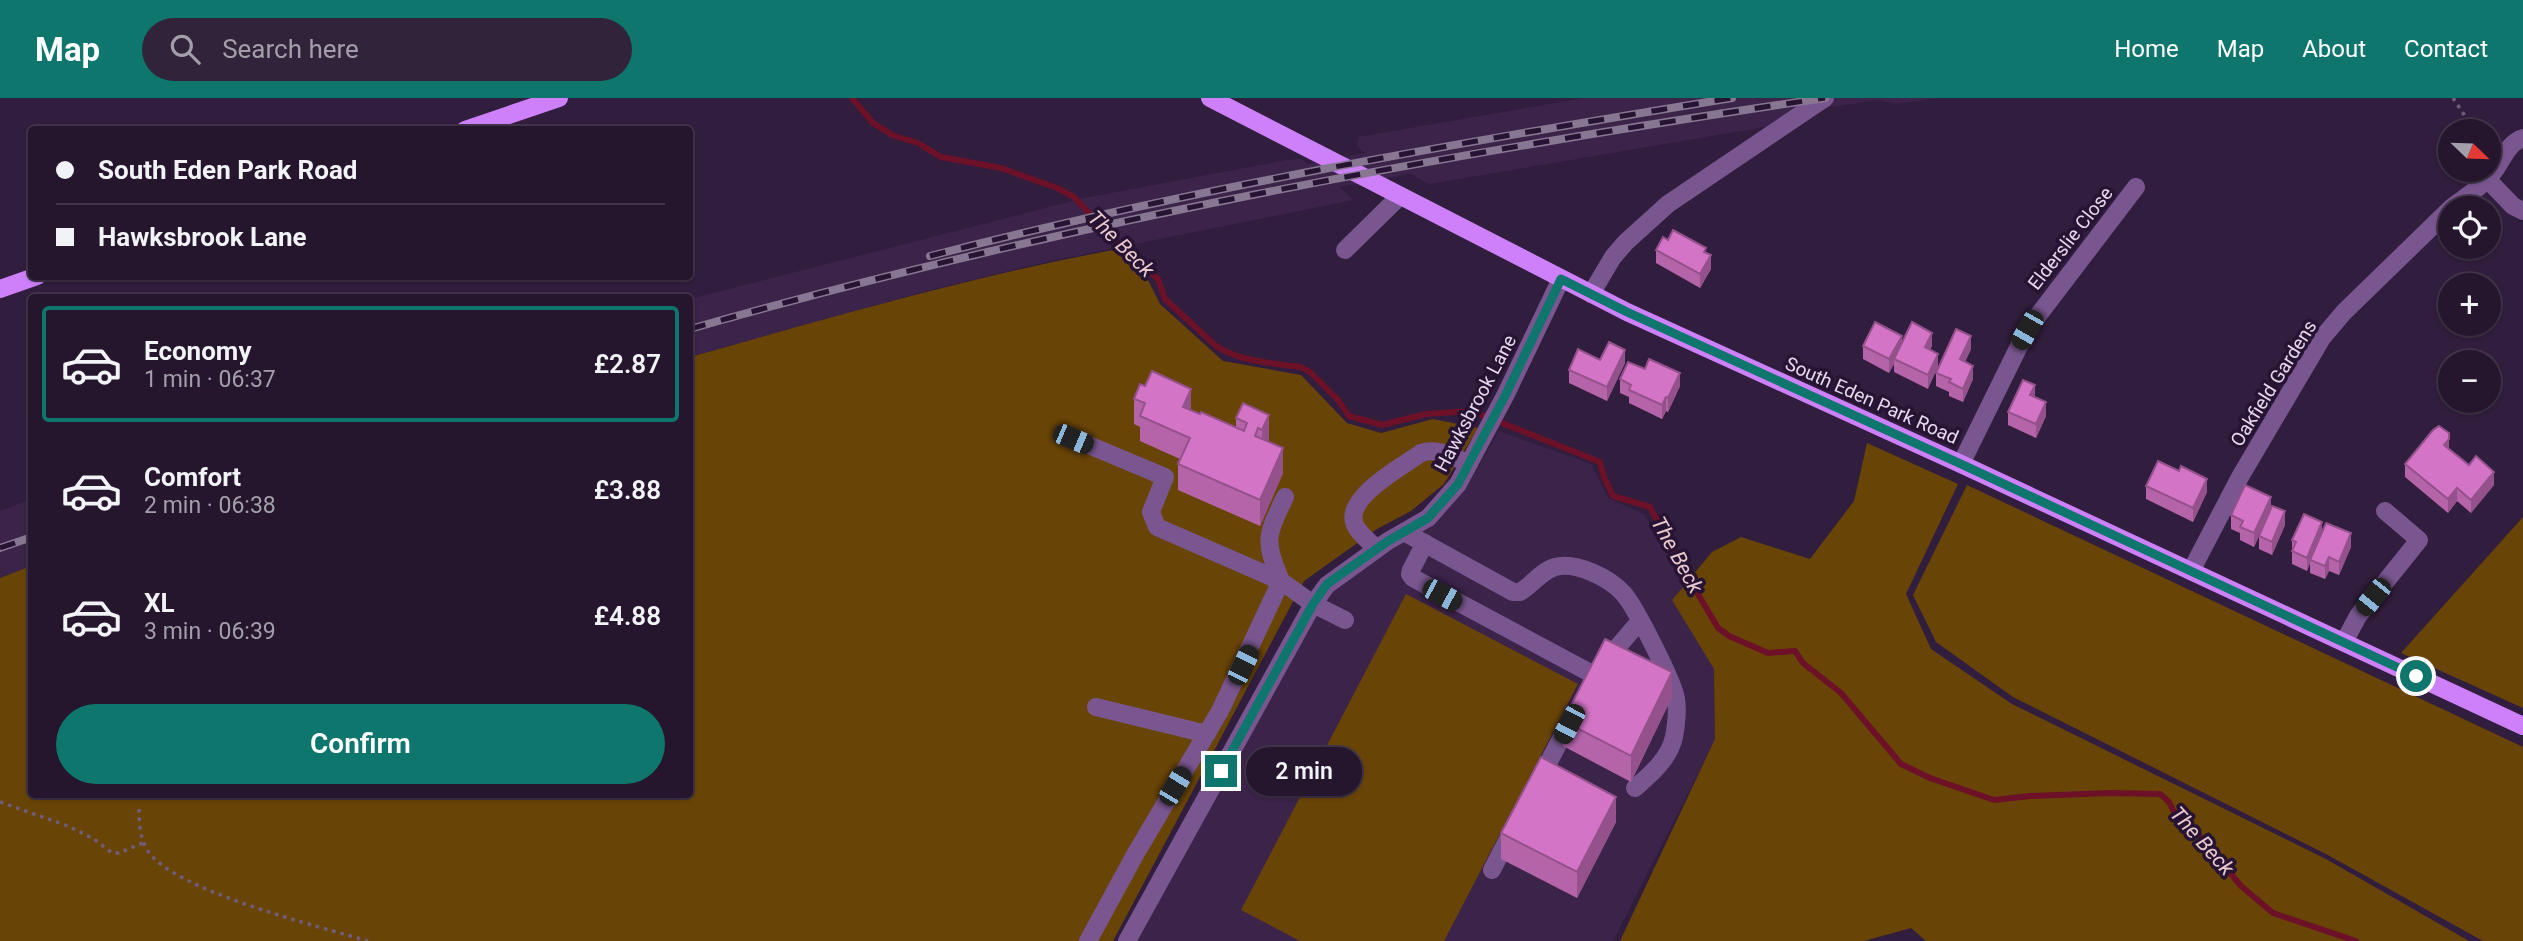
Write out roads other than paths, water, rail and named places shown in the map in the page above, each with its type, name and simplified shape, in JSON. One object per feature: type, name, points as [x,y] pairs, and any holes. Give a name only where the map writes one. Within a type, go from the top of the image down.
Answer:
[{"type":"main road","points":[[477,126],[559,98]]},
{"type":"main road","name":"South Eden Park Road","points":[[1210,98],[1591,294],[2523,726]]},
{"type":"main road","points":[[0,289],[28,279]]},
{"type":"street","points":[[1591,294],[1613,257],[1645,223],[1668,204],[1825,98]]},
{"type":"street","name":"Oakfield Gardens","points":[[2501,159],[2518,139],[2523,138]]},
{"type":"street","name":"Oakfield Gardens","points":[[2467,196],[2485,182]]},
{"type":"street","points":[[2490,182],[2513,206],[2523,211]]},
{"type":"street","name":"Elderslie Close","points":[[1961,464],[2027,330],[2136,187]]},
{"type":"street","points":[[1345,250],[1400,196]]},
{"type":"street","name":"Oakfield Gardens","points":[[2191,571],[2240,477],[2322,338],[2344,312],[2438,221]]},
{"type":"street","name":"Hawksbrook Lane","points":[[1127,941],[1313,604],[1327,584],[1428,518],[1458,484],[1506,394],[1561,279]]},
{"type":"street","points":[[1073,439],[1165,477],[1150,512],[1157,527],[1281,580],[1313,604],[1345,621]]},
{"type":"street","points":[[1377,549],[1353,522],[1352,510],[1359,500],[1377,484],[1428,450],[1469,464]]},
{"type":"street","points":[[1088,941],[1136,853],[1207,734],[1249,653],[1281,580],[1269,551],[1269,537],[1285,497]]},
{"type":"street","points":[[2344,642],[2358,616],[2419,540],[2385,511]]},
{"type":"street","points":[[1404,532],[1513,592],[1520,592],[1556,566],[1571,566],[1609,581],[1624,594],[1672,685],[1677,702],[1673,738],[1668,753],[1635,788]]},
{"type":"street","points":[[1425,543],[1411,570],[1413,578],[1588,688]]},
{"type":"street","points":[[1531,797],[1588,688],[1639,622]]},
{"type":"street","points":[[1096,707],[1207,734]]},
{"type":"street","points":[[1492,870],[1518,821]]},
{"type":"waterway","name":"The Beck","points":[[852,98],[873,123],[892,135],[918,143],[941,157],[1001,168],[1074,197],[1118,244],[1158,279],[1165,299],[1216,346],[1246,359],[1301,367],[1310,372],[1338,400],[1349,416],[1382,425],[1426,414],[1472,411],[1600,462],[1613,496],[1650,507],[1718,628],[1729,636],[1768,653],[1795,651],[1803,663],[1841,693],[1901,764],[1930,778],[1994,800],[2109,793],[2160,794],[2241,886],[2273,913],[2356,941]]},
{"type":"railway","points":[[930,256],[1029,231],[1329,168],[1732,98]]},
{"type":"railway","points":[[693,328],[970,256],[1253,195],[1539,143],[1825,98]]},
{"type":"railway","points":[[0,548],[28,538]]}]
